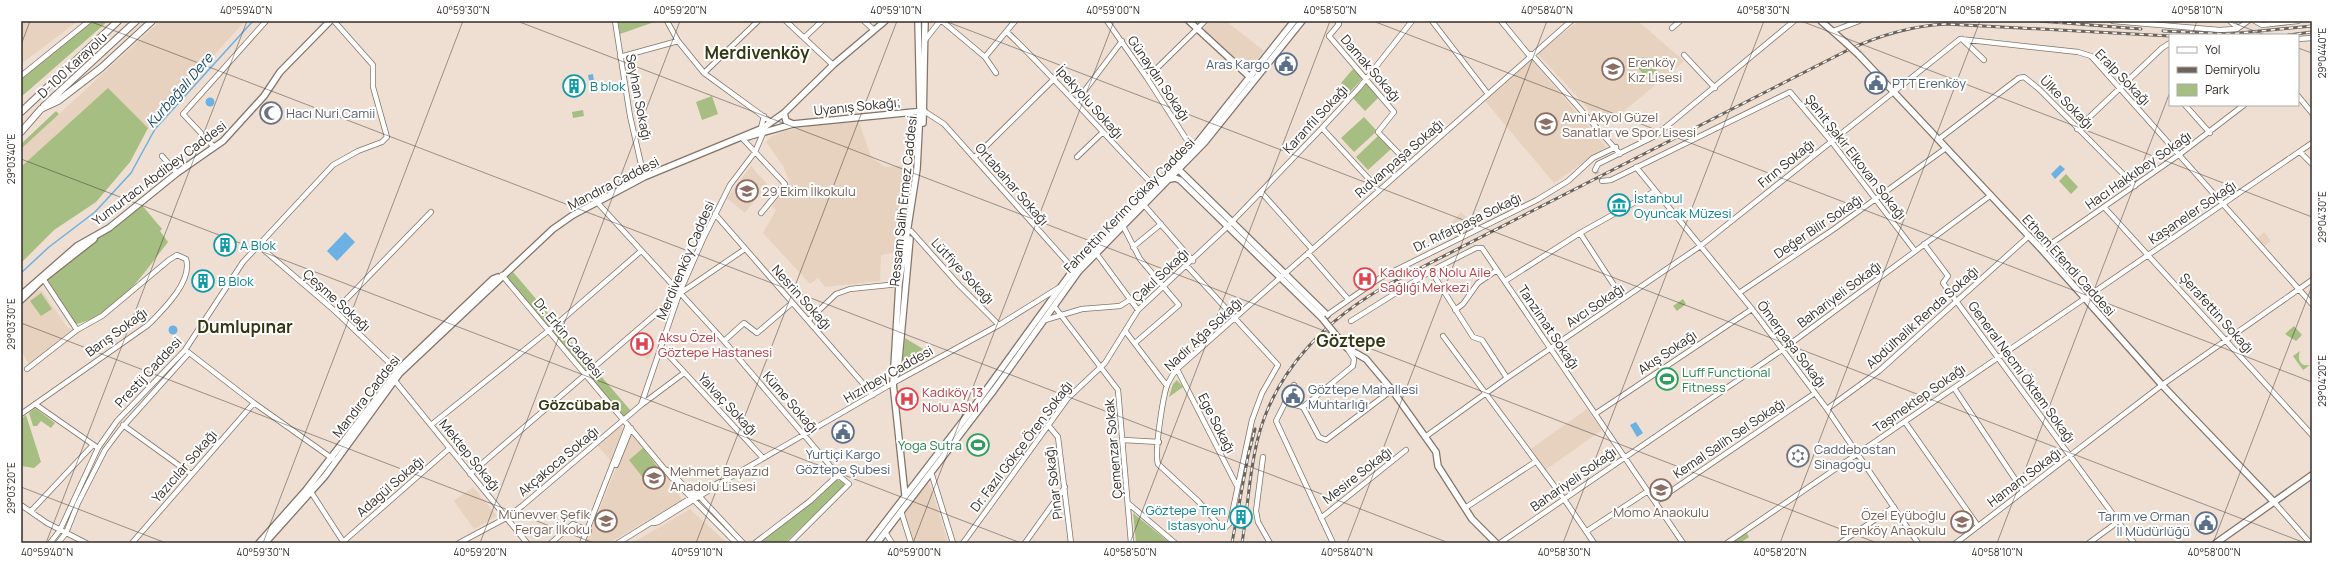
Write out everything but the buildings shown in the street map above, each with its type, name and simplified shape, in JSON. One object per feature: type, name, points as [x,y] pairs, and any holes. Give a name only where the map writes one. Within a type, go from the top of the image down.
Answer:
[{"type":"highway","name":"D-100 Karayolu","points":[[21,112],[118,21]]},
{"type":"highway","name":"D-100 Karayolu","points":[[41,109],[136,21]]},
{"type":"highway","points":[[21,127],[41,109],[58,101],[101,68],[152,21]]},
{"type":"highway","points":[[21,132],[41,109]]},
{"type":"main road","name":"Yumurtacı Abdibey Caddesi","points":[[21,295],[77,246],[109,228],[177,173],[214,147],[234,130],[264,96],[280,72],[330,21]]},
{"type":"main road","points":[[771,122],[784,113],[833,65],[885,21]]},
{"type":"main road","name":"Ressam Salih Ermez Caddesi","points":[[918,21],[922,110]]},
{"type":"main road","name":"Ressam Salih Ermez Caddesi","points":[[893,383],[898,370],[917,169],[922,110],[925,21]]},
{"type":"main road","points":[[1189,21],[1197,30],[1250,76],[1252,80],[1247,90]]},
{"type":"main road","name":"Fahrettin Kerim Gökay Caddesi","points":[[869,543],[911,486],[970,411],[1073,270],[1192,148],[1294,21]]},
{"type":"main road","name":"Fahrettin Kerim Gökay Caddesi","points":[[877,543],[1042,324],[1081,268],[1205,142],[1302,21]]},
{"type":"main road","points":[[1821,21],[1833,31]]},
{"type":"main road","name":"Ethem Efendi Caddesi","points":[[1833,31],[1859,55],[1939,139],[2042,250],[2162,385],[2274,502]]},
{"type":"main road","name":"Uyanış Sokağı;","points":[[763,129],[793,124],[922,110]]},
{"type":"main road","points":[[784,113],[786,121],[793,124]]},
{"type":"main road","name":"Mandıra Caddesi","points":[[727,142],[742,138],[763,129],[771,122]]},
{"type":"main road","name":"Mandıra Caddesi","points":[[265,543],[311,492],[399,372],[493,279],[502,275],[553,229],[596,201],[644,177],[727,142],[763,129]]},
{"type":"main road","points":[[1172,170],[1179,169],[1325,316],[1334,334],[1347,348],[1366,359],[1392,390],[1436,452],[1438,466],[1472,519],[1496,543]]},
{"type":"main road","points":[[1168,181],[1173,178],[1180,179],[1228,226],[1283,275]]},
{"type":"main road","name":"Ressam Salih Ermez Caddesi","points":[[905,495],[893,383],[899,284],[910,231]]},
{"type":"main road","points":[[21,300],[42,278]]},
{"type":"main road","name":"Mandıra Caddesi","points":[[260,543],[334,459],[395,381],[399,372]]},
{"type":"main road","points":[[902,470],[905,480],[911,486],[921,485]]},
{"type":"main road","points":[[2216,543],[2312,475]]},
{"type":"street","points":[[21,75],[89,21]]},
{"type":"street","points":[[214,147],[183,114],[266,21]]},
{"type":"street","name":"Prestij Caddesi","points":[[58,543],[66,533],[78,503],[106,450],[124,425],[187,352],[232,276],[333,165],[358,151],[382,142],[387,137],[373,87],[373,66],[334,21]]},
{"type":"street","name":"Seyhan Sokağı","points":[[615,21],[620,58],[644,177]]},
{"type":"street","points":[[668,21],[678,41],[704,73],[771,122]]},
{"type":"street","points":[[704,73],[758,21]]},
{"type":"street","points":[[786,21],[833,65]]},
{"type":"street","points":[[804,38],[822,21]]},
{"type":"street","points":[[864,21],[874,30]]},
{"type":"street","points":[[925,40],[941,21],[985,57],[996,74]]},
{"type":"street","points":[[985,57],[1015,21]]},
{"type":"street","name":"Günaydın Sokağı","points":[[1107,21],[1148,78],[1192,148]]},
{"type":"street","points":[[1148,78],[1205,21]]},
{"type":"street","name":"Damak Sokağı","points":[[1337,21],[1339,24],[1329,36],[1367,78],[1394,112],[1378,132],[1409,164]]},
{"type":"street","name":"Karanfil Sokağı","points":[[1228,226],[1322,128],[1367,78],[1412,21]]},
{"type":"street","points":[[1432,21],[1488,94]]},
{"type":"street","points":[[1501,21],[1529,55],[1532,54],[1616,147],[1620,154]]},
{"type":"street","name":"Rıdvanpaşa Sokağı","points":[[1283,275],[1571,21]]},
{"type":"street","points":[[1672,28],[1680,21]]},
{"type":"street","points":[[1595,170],[1598,164],[1655,136],[1715,88],[1794,21]]},
{"type":"street","points":[[1833,31],[1859,21]]},
{"type":"street","points":[[2113,21],[2212,30],[2238,28],[2248,21]]},
{"type":"street","points":[[2230,21],[2238,28]]},
{"type":"street","points":[[2255,21],[2263,25],[2298,21]]},
{"type":"street","name":"İpekyolu Sokağı","points":[[1007,32],[1055,78],[1102,132],[1155,187]]},
{"type":"street","points":[[2299,39],[2312,38]]},
{"type":"street","points":[[1962,39],[1984,60]]},
{"type":"street","name":"Eralp Sokağı","points":[[1962,39],[2087,54],[2180,154],[2312,304]]},
{"type":"street","name":"Fırın Sokağı","points":[[1700,247],[1893,90],[1955,41],[1962,39]]},
{"type":"street","points":[[620,58],[678,41]]},
{"type":"street","points":[[1076,102],[1122,41]]},
{"type":"street","points":[[2077,129],[2169,44]]},
{"type":"street","points":[[1684,55],[1715,88]]},
{"type":"street","name":"Ülke Sokağı","points":[[1939,139],[2022,77],[2040,89],[2077,129],[2135,186]]},
{"type":"street","points":[[974,158],[1055,78]]},
{"type":"street","name":"Şehit Şakir Elkovan Sokağı","points":[[1602,182],[1609,181],[1789,92],[1830,141],[1914,251]]},
{"type":"street","points":[[2299,97],[2312,113]]},
{"type":"street","points":[[2186,106],[2210,133]]},
{"type":"street","name":"Hacı Hakkıbey Sokağı","points":[[2042,250],[2210,133],[2243,106]]},
{"type":"street","name":"Ortabahar Sokağı","points":[[922,110],[937,118],[1073,270]]},
{"type":"street","name":"Merdivenköy Caddesi","points":[[624,420],[641,405],[679,294],[715,214],[730,185],[755,152],[763,129],[764,116]]},
{"type":"street","points":[[1322,128],[1379,190]]},
{"type":"street","points":[[1077,157],[1102,132]]},
{"type":"street","points":[[742,138],[785,184],[761,213]]},
{"type":"street","name":"Kaşaneler Sokağı","points":[[2085,300],[2312,143]]},
{"type":"street","name":"Dr. Rıfatpaşa Sokağı","points":[[1325,316],[1348,299],[1386,275],[1534,201],[1565,183],[1595,157],[1616,147]]},
{"type":"street","name":"Değer Bilir Sokağı","points":[[1740,293],[1875,201],[1946,148]]},
{"type":"street","points":[[2300,152],[2312,164]]},
{"type":"street","points":[[162,156],[177,173]]},
{"type":"street","name":"Ömerpaşa Sokağı","points":[[1636,168],[1700,247],[1740,293],[1827,409],[1918,543]]},
{"type":"street","points":[[1505,281],[1580,233],[1655,191]]},
{"type":"street","points":[[1261,192],[1348,299]]},
{"type":"street","name":"Bahariyeli Sokağı","points":[[1500,543],[1623,457],[1782,350],[1991,195]]},
{"type":"street","name":"Küme Sokağı","points":[[596,201],[679,294],[724,341],[838,475],[849,484],[790,543]]},
{"type":"street","points":[[1144,205],[1193,260]]},
{"type":"street","name":"Şerafettin Sokağı","points":[[2104,208],[2226,339],[2312,435]]},
{"type":"street","points":[[336,311],[431,212]]},
{"type":"street","name":"Nesrin Sokağı","points":[[715,214],[873,395]]},
{"type":"street","points":[[1133,247],[1161,224]]},
{"type":"street","points":[[1123,226],[1133,247],[1162,288],[1179,305],[1135,344]]},
{"type":"street","name":"Çakıl Sokağı","points":[[1102,366],[1126,332],[1138,310],[1187,266],[1228,226]]},
{"type":"street","name":"Lütfiye Sokağı","points":[[910,231],[959,285],[999,325]]},
{"type":"street","points":[[1580,233],[1623,299]]},
{"type":"street","name":"Abdülhalik Renda Sokağı","points":[[1827,409],[1879,371],[2029,236]]},
{"type":"street","name":"General Necmi Öktem Sokağı","points":[[1924,244],[1948,276],[1943,283],[2134,543]]},
{"type":"street","name":"Çeşme Sokağı","points":[[258,246],[336,311],[399,372]]},
{"type":"street","name":"Tanzimat Sokağı","points":[[1350,321],[1431,270],[1478,247],[1483,249],[1623,457],[1683,543]]},
{"type":"street","name":"Avcı Sokağı","points":[[1425,437],[1550,348],[1700,247]]},
{"type":"street","points":[[470,474],[679,294],[746,249]]},
{"type":"street","points":[[432,425],[549,330],[641,251]]},
{"type":"street","points":[[1096,253],[1138,310]]},
{"type":"street","name":"Barış Sokağı","points":[[21,414],[148,325],[166,307],[186,276],[189,267],[186,259],[177,255],[169,260],[102,316],[77,330]]},
{"type":"street","points":[[1187,266],[1278,365],[1262,393],[1252,420],[1237,486]]},
{"type":"street","points":[[1073,270],[1076,272],[1081,268]]},
{"type":"street","points":[[1431,270],[1454,310],[1473,337],[1482,340],[1507,378]]},
{"type":"street","points":[[1454,310],[1463,304],[1478,283],[1497,270]]},
{"type":"street","name":"Dr. Erkin Caddesi","points":[[502,275],[666,470],[736,543]]},
{"type":"street","name":"Nadir Ağa Sokağı","points":[[1237,486],[1229,525],[1226,527],[1219,525],[1199,502],[1160,467],[1157,458],[1167,386],[1178,369],[1283,275]]},
{"type":"street","points":[[27,369],[77,330],[42,278]]},
{"type":"street","name":"Hamam Sokağı","points":[[1956,543],[2162,385],[2312,280]]},
{"type":"street","points":[[809,320],[836,294],[850,289],[899,284]]},
{"type":"street","name":"Hızırbey Caddesi","points":[[618,543],[893,383],[999,325],[1062,286]]},
{"type":"street","points":[[1042,324],[1048,318],[1082,308],[1120,306],[1131,299]]},
{"type":"street","name":"Taşmektep Sokağı","points":[[1727,543],[1998,357],[2085,300]]},
{"type":"street","points":[[724,341],[744,323],[756,333],[792,303]]},
{"type":"street","name":"Çemenzar Sokak","points":[[1054,306],[1102,366],[1118,390],[1129,504],[1175,543]]},
{"type":"street","name":"Akış Sokağı","points":[[1595,414],[1752,309]]},
{"type":"street","points":[[1126,332],[1167,386]]},
{"type":"street","points":[[1443,336],[1535,462],[1564,499],[1594,543]]},
{"type":"street","name":"Yalvaç Sokağı","points":[[661,346],[762,458]]},
{"type":"street","points":[[1303,407],[1353,366],[1354,359],[1347,348]]},
{"type":"street","points":[[187,352],[254,403],[334,459]]},
{"type":"street","name":"Prestij Caddesi","points":[[50,543],[60,530],[98,448],[118,421],[187,352]]},
{"type":"street","name":"Dr. Fazıl Gökçe Ören Sokağı","points":[[963,543],[1073,392],[1102,366]]},
{"type":"street","name":"Ege Sokağı","points":[[1178,369],[1237,486]]},
{"type":"street","points":[[641,405],[684,373]]},
{"type":"street","name":"Mektep Sokağı","points":[[395,381],[527,543]]},
{"type":"street","points":[[1294,385],[1276,421],[1333,543]]},
{"type":"street","points":[[1954,388],[2023,491]]},
{"type":"street","points":[[1285,402],[1303,407],[1319,437],[1326,440],[1392,390]]},
{"type":"street","name":"Kemal Salih Sel Sokağı","points":[[1655,502],[1815,393]]},
{"type":"street","name":"Yazıcılar Sokağı","points":[[132,543],[254,403]]},
{"type":"street","points":[[35,404],[92,446],[98,448]]},
{"type":"street","name":"Akçakoca Sokağı","points":[[459,543],[506,518],[624,420]]},
{"type":"street","points":[[118,421],[191,474]]},
{"type":"street","points":[[1905,422],[1978,526]]},
{"type":"street","name":"Pınar Sokağı","points":[[1048,425],[1058,437],[1071,543]]},
{"type":"street","points":[[583,543],[630,426]]},
{"type":"street","points":[[1124,440],[1159,442]]},
{"type":"street","points":[[31,511],[92,446]]},
{"type":"street","name":"Adagül Sokağı","points":[[344,542],[450,448]]},
{"type":"street","name":"Mesire Sokağı","points":[[1321,518],[1406,450]]},
{"type":"street","points":[[1263,457],[1256,513],[1270,543]]},
{"type":"street","points":[[1465,508],[1535,462]]},
{"type":"street","points":[[931,472],[953,543]]},
{"type":"street","points":[[755,543],[810,501],[838,475]]},
{"type":"street","name":"Hızırbey Caddesi","points":[[693,498],[700,497],[724,481]]},
{"type":"street","points":[[1025,543],[1065,487]]},
{"type":"street","points":[[1587,531],[1648,491]]},
{"type":"street","points":[[311,492],[344,542]]},
{"type":"street","points":[[700,497],[743,543]]},
{"type":"street","points":[[2274,502],[2306,542]]},
{"type":"street","points":[[1129,504],[1131,543]]},
{"type":"street","points":[[21,505],[60,530],[86,543]]},
{"type":"street","points":[[1840,543],[1894,507]]},
{"type":"street","points":[[901,511],[911,543]]},
{"type":"street","points":[[2089,543],[2119,521]]},
{"type":"street","points":[[551,543],[573,524],[588,530]]},
{"type":"street","points":[[885,532],[892,543]]},
{"type":"shaded area","points":[[21,21],[78,21],[21,64]]},
{"type":"shaded area","points":[[160,21],[245,21],[148,128],[130,162],[96,202],[54,230],[21,263],[21,149]]},
{"type":"shaded area","points":[[1210,21],[1226,21],[1264,51],[1248,70],[1202,31]]},
{"type":"shaded area","name":"Erenköy Kız Lisesi","points":[[1579,21],[1638,21],[1684,61],[1605,127],[1537,53]]},
{"type":"shaded area","name":"Avni Akyol Güzel Sanatlar ve Spor Lisesi","points":[[1530,58],[1606,147],[1554,183],[1485,101]]},
{"type":"shaded area","points":[[859,122],[871,157],[885,167],[911,165],[900,252],[881,255],[880,281],[825,287],[818,278],[810,284],[763,233],[776,210],[772,206],[790,183],[783,166],[766,142],[772,136],[784,131],[817,125]]},
{"type":"shaded area","name":"29 Ekim İlkokulu","points":[[751,166],[767,184],[745,213],[727,198]]},
{"type":"shaded area","points":[[1461,212],[1477,227],[1456,239],[1445,230]]},
{"type":"shaded area","points":[[2264,232],[2271,241],[2263,247],[2256,239]]},
{"type":"shaded area","points":[[36,290],[42,291],[68,328],[81,332],[30,365],[21,351],[21,307]]},
{"type":"shaded area","name":"Aksu Özel Göztepe Hastanesi","points":[[639,331],[654,347],[648,360],[630,341]]},
{"type":"shaded area","points":[[1587,409],[1602,430],[1544,471],[1528,451]]},
{"type":"shaded area","points":[[620,426],[624,428],[611,461],[597,445]]},
{"type":"shaded area","points":[[630,433],[663,470],[682,500],[609,543],[586,543]]},
{"type":"shaded area","name":"Momo Anaokulu","points":[[1665,478],[1673,489],[1656,500],[1649,490]]},
{"type":"shaded area","points":[[927,483],[931,487],[948,543],[914,543],[904,511]]},
{"type":"shaded area","points":[[473,487],[497,516],[474,529],[454,501]]},
{"type":"shaded area","name":"Özel Eyüboğlu Erenköy Anaokulu","points":[[1963,508],[1976,526],[1962,536],[1949,518]]},
{"type":"shaded area","points":[[690,509],[727,543],[632,543],[658,528]]},
{"type":"green space","points":[[92,21],[108,21],[21,97],[21,78]]},
{"type":"green space","points":[[618,21],[657,21],[620,34]]},
{"type":"green space","points":[[1643,57],[1657,71],[1648,79],[1635,65]]},
{"type":"green space","points":[[1353,69],[1363,78],[1350,92],[1341,83]]},
{"type":"green space","points":[[1367,82],[1379,97],[1365,111],[1353,98]]},
{"type":"green space","points":[[108,88],[148,128],[130,162],[96,202],[54,230],[21,263],[21,167]]},
{"type":"green space","points":[[712,96],[718,114],[702,120],[696,102]]},
{"type":"green space","points":[[583,110],[584,116],[573,118],[572,112]]},
{"type":"green space","points":[[56,111],[59,114],[21,149],[21,144]]},
{"type":"green space","points":[[1364,117],[1377,131],[1354,152],[1341,138]]},
{"type":"green space","points":[[1378,136],[1391,149],[1368,170],[1356,157]]},
{"type":"green space","points":[[2066,174],[2078,187],[2071,194],[2059,181]]},
{"type":"green space","points":[[141,204],[162,229],[160,231],[168,242],[138,281],[116,303],[103,313],[89,320],[73,325],[45,280]]},
{"type":"green space","points":[[513,272],[555,321],[549,327],[507,277]]},
{"type":"green space","points":[[41,293],[52,309],[41,316],[30,301]]},
{"type":"green space","points":[[1683,299],[1686,304],[1677,311],[1673,306]]},
{"type":"green space","points":[[558,326],[631,411],[625,418],[551,331]]},
{"type":"green space","points":[[2294,326],[2302,335],[2296,341],[2285,334]]},
{"type":"green space","points":[[905,338],[933,355],[906,370],[902,368]]},
{"type":"green space","points":[[2300,351],[2300,362],[2304,365],[2310,365],[2303,370],[2293,356]]},
{"type":"green space","points":[[1177,380],[1183,387],[1169,397],[1173,384]]},
{"type":"green space","points":[[35,408],[55,423],[51,428],[41,421],[37,426],[33,426],[29,413]]},
{"type":"green space","points":[[26,415],[41,462],[34,468],[21,466],[21,419]]},
{"type":"green space","points":[[643,448],[662,473],[648,484],[629,460]]},
{"type":"green space","points":[[837,479],[846,484],[785,543],[760,543]]},
{"type":"green space","points":[[1133,513],[1170,543],[1136,543]]},
{"type":"green space","points":[[1746,532],[1749,537],[1740,543],[1730,543]]},
{"type":"water","points":[[593,74],[595,89],[591,90],[588,75]]},
{"type":"water","points":[[208,98],[212,98],[214,102],[212,106],[208,106],[206,104],[206,100]]},
{"type":"water","points":[[2060,165],[2065,169],[2055,179],[2051,174]]},
{"type":"water","points":[[345,232],[355,242],[337,261],[327,251]]},
{"type":"water","points":[[171,326],[175,326],[177,330],[175,334],[171,334],[169,332],[169,328]]},
{"type":"water","points":[[1636,422],[1643,433],[1637,437],[1630,425]]},
{"type":"waterway","name":"Kurbağalı Dere","points":[[21,273],[49,247],[95,212],[131,173],[155,129],[253,21]]},
{"type":"tunnel","points":[[1595,170],[1602,181]]},
{"type":"railway","points":[[2040,21],[2141,29]]},
{"type":"railway","points":[[1242,543],[1258,438],[1266,413],[1278,389],[1292,367],[1308,347],[1326,329],[1368,297],[1391,283],[1848,50],[1896,32],[1946,24],[2169,36]]},
{"type":"railway","points":[[2163,31],[2229,34],[2312,26]]},
{"type":"railway","points":[[2296,34],[2312,32]]},
{"type":"railway","points":[[1232,543],[1248,456],[1255,429]]},
{"type":"place","name":"Aras Kargo","points":[[1286,64]]},
{"type":"place","name":"Erenköy Kız Lisesi","points":[[1613,69]]},
{"type":"place","name":"PTT Erenköy","points":[[1876,83]]},
{"type":"place","name":"B blok","points":[[574,86]]},
{"type":"place","name":"Hacı Nuri Camii","points":[[271,113]]},
{"type":"place","name":"Avni Akyol Güzel Sanatlar ve Spor Lisesi","points":[[1546,124]]},
{"type":"place","name":"29 Ekim İlkokulu","points":[[747,191]]},
{"type":"place","name":"İstanbul Oyuncak Müzesi","points":[[1619,205]]},
{"type":"place","name":"A Blok","points":[[225,245]]},
{"type":"place","name":"Kadıköy 8 Nolu Aile Sağlığı Merkezi","points":[[1365,279]]},
{"type":"place","name":"B Blok","points":[[203,281]]},
{"type":"place","name":"Aksu Özel Göztepe Hastanesi","points":[[642,344]]},
{"type":"place","name":"Luff Functional Fitness","points":[[1667,379]]},
{"type":"place","name":"Göztepe Mahallesi Muhtarlığı","points":[[1293,396]]},
{"type":"place","name":"Kadıköy 13 Nolu ASM","points":[[907,399]]},
{"type":"place","name":"Yurtiçi Kargo Göztepe Şubesi","points":[[843,432]]},
{"type":"place","name":"Yoga Sutra","points":[[978,445]]},
{"type":"place","name":"Caddebostan Sinagogu","points":[[1798,456]]},
{"type":"place","name":"Mehmet Bayazıd Anadolu Lisesi","points":[[654,478]]},
{"type":"place","name":"Momo Anaokulu","points":[[1661,490]]},
{"type":"place","name":"Göztepe Tren Istasyonu","points":[[1241,517]]},
{"type":"place","name":"Münevver Şefik Fergar İlkoku","points":[[606,521]]},
{"type":"place","name":"Özel Eyüboğlu Erenköy Anaokulu","points":[[1962,522]]},
{"type":"place","name":"Tarım ve Orman İl Müdürlüğü","points":[[2206,523]]},
{"type":"district","name":"Merdivenköy","points":[[757,52]]},
{"type":"district","name":"Dumlupınar","points":[[245,326]]},
{"type":"district","name":"Göztepe","points":[[1351,340]]},
{"type":"district","name":"Gözcübaba","points":[[579,404]]}]
